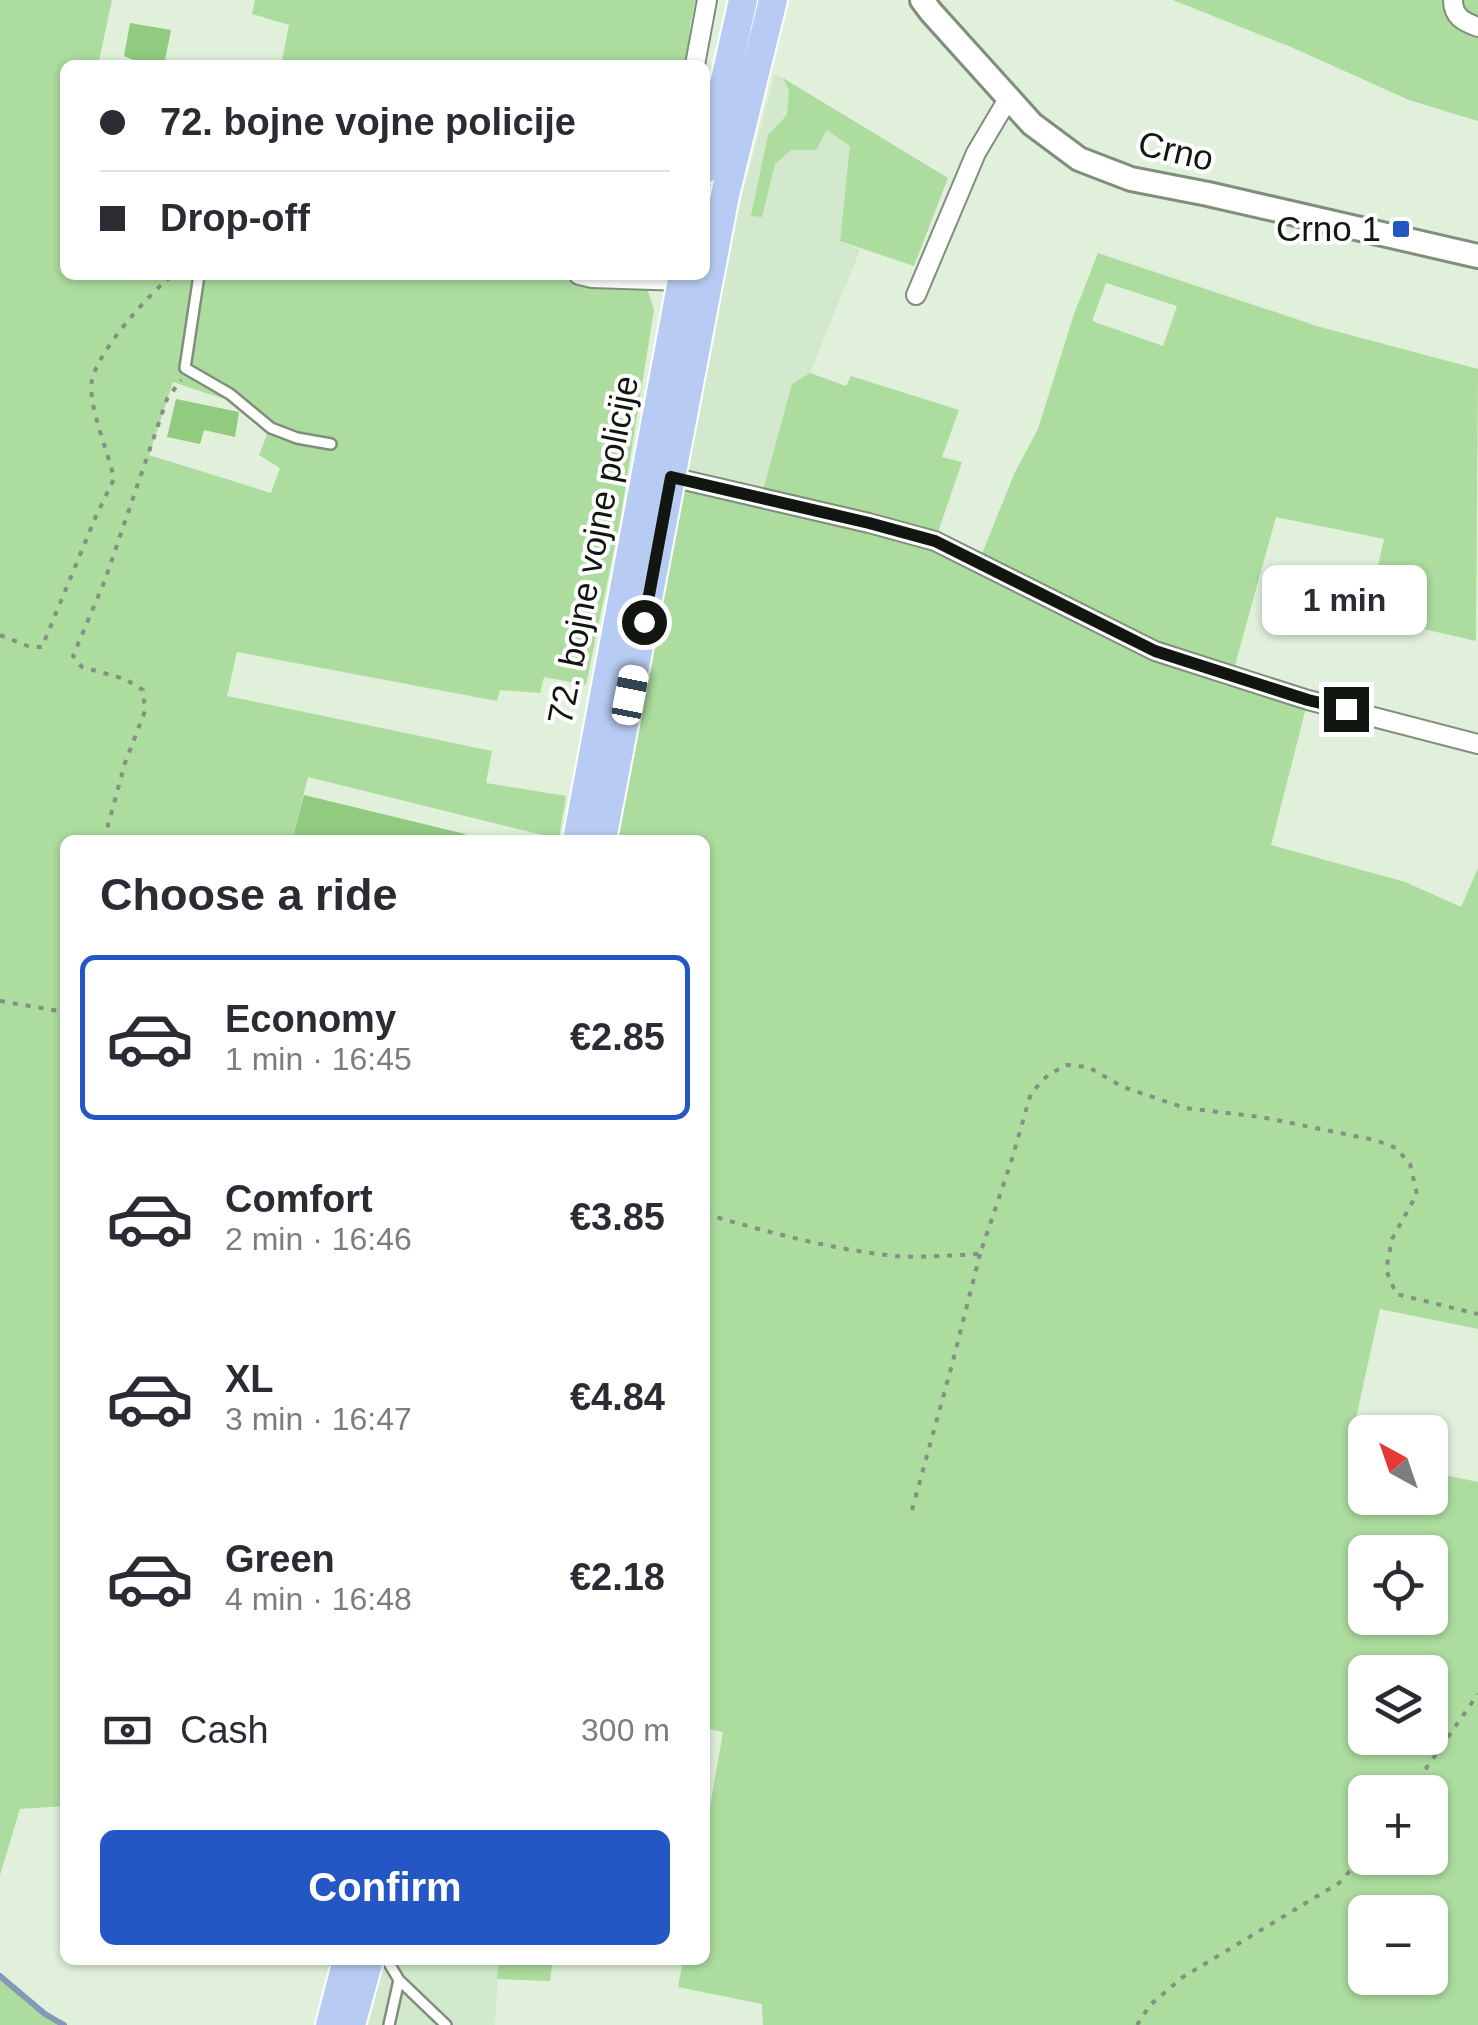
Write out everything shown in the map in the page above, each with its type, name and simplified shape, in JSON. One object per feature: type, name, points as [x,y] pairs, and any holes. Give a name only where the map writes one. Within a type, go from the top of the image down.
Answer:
[{"type":"main road","points":[[710,145],[742,0]]},
{"type":"main road","name":"72. bojne vojne policije","points":[[710,273],[725,195],[774,0]]},
{"type":"main road","name":"72. bojne vojne policije","points":[[578,835],[682,280]]},
{"type":"main road","name":"72. bojne vojne policije","points":[[603,835],[709,280]]},
{"type":"main road","points":[[330,2025],[346,1965]]},
{"type":"main road","points":[[352,2025],[368,1965]]},
{"type":"street","points":[[697,60],[707,0]]},
{"type":"street","name":"Crno","points":[[922,0],[1032,124],[1080,159],[1131,179],[1478,256]]},
{"type":"street","points":[[1453,0],[1459,19],[1478,28]]},
{"type":"street","points":[[916,295],[976,152],[1008,99]]},
{"type":"street","points":[[671,477],[935,541],[1155,651],[1308,700],[1478,744]]},
{"type":"lane","points":[[197,280],[185,368],[230,394],[270,428],[331,444]]},
{"type":"lane","points":[[390,1965],[400,1980],[446,2025]]},
{"type":"lane","points":[[389,2025],[400,1980]]},
{"type":"path","points":[[0,635],[30,647],[42,647],[114,479],[96,414],[92,381],[105,352],[156,288],[167,280]]},
{"type":"path","points":[[105,835],[125,763],[145,711],[143,690],[125,678],[82,667],[72,656],[105,580],[167,399],[180,385],[185,368]]},
{"type":"path","points":[[0,1000],[60,1011]]},
{"type":"path","points":[[912,1510],[980,1254],[1031,1093],[1048,1075],[1066,1065],[1088,1067],[1123,1088],[1186,1108],[1261,1117],[1396,1148],[1410,1164],[1417,1194],[1392,1239],[1386,1270],[1396,1294],[1478,1314]]},
{"type":"path","points":[[710,1215],[792,1238],[888,1256],[980,1254]]},
{"type":"path","points":[[1421,1775],[1478,1694]]},
{"type":"path","points":[[1137,2025],[1150,2005],[1183,1977],[1339,1882],[1348,1872]]},
{"type":"shaded area","points":[[775,74],[854,121],[840,241],[860,250],[810,373],[792,384],[761,499],[681,479],[727,251]]},
{"type":"shaded area","points":[[381,1965],[499,1965],[495,2025],[363,2025]]},
{"type":"green space","points":[[0,0],[112,0],[99,60],[60,60],[60,280],[644,280],[654,310],[620,521],[586,685],[544,677],[540,693],[500,690],[497,701],[237,652],[227,696],[492,751],[486,783],[566,796],[560,835],[543,835],[308,777],[293,835],[60,835],[60,1806],[20,1809],[0,1875]],"holes":[[[173,382],[224,399],[270,427],[259,455],[280,468],[271,493],[149,455]]]},
{"type":"green space","points":[[255,0],[696,0],[688,60],[282,60],[289,25],[252,14]]},
{"type":"green space","points":[[1173,0],[1478,0],[1478,121],[1409,100]]},
{"type":"green space","points":[[783,78],[948,178],[914,266],[840,241],[850,146],[827,130],[816,150],[791,150],[775,164],[762,217],[751,216],[768,135],[787,115],[789,91]]},
{"type":"green space","points":[[1098,253],[1320,327],[1478,369],[1476,641],[1367,616],[1384,539],[1276,517],[1232,676],[1308,700],[1271,845],[1405,882],[1461,907],[1478,868],[1478,1329],[1380,1309],[1357,1415],[1348,1415],[1348,1515],[1448,1515],[1448,1476],[1478,1482],[1478,2025],[763,2025],[762,2004],[678,1987],[682,1965],[710,1965],[710,1806],[723,1732],[710,1729],[710,835],[617,835],[681,479],[761,498],[792,384],[810,373],[846,386],[851,376],[959,410],[942,457],[962,462],[935,541],[979,561],[1015,472],[1038,429],[1074,314]],"holes":[[[1106,283],[1177,306],[1163,346],[1092,321]]]},
{"type":"green space","points":[[498,1965],[552,1965],[550,1981],[497,1979]]},
{"type":"green space","points":[[0,1976],[45,2014],[64,2025],[0,2025]]},
{"type":"building","points":[[130,23],[171,30],[165,60],[133,60],[124,56]]},
{"type":"building","points":[[176,399],[239,412],[235,437],[204,430],[200,444],[167,437]]},
{"type":"building","points":[[304,795],[465,834],[465,835],[293,835]]},
{"type":"waterway","points":[[0,1976],[64,2025]]},
{"type":"place","name":"Crno 1","points":[[1401,229]]},
{"type":"route","points":[[644,622],[671,477],[935,541],[1155,651],[1346,709]]}]
